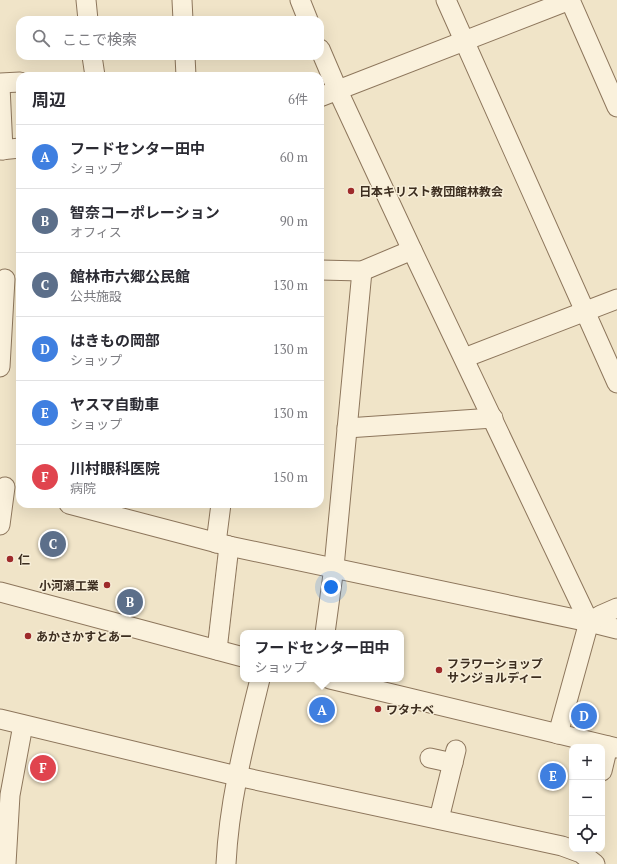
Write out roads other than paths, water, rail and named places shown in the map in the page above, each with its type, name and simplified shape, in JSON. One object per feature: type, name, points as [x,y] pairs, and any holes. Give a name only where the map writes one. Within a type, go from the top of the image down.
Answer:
[{"type":"street","points":[[86,0],[88,16]]},
{"type":"street","points":[[182,0],[183,16]]},
{"type":"street","points":[[300,0],[306,16]]},
{"type":"street","points":[[446,0],[617,383]]},
{"type":"street","points":[[324,96],[570,0],[617,107]]},
{"type":"street","points":[[324,58],[412,250],[589,622],[558,734]]},
{"type":"street","points":[[92,60],[94,72]]},
{"type":"street","points":[[185,60],[186,72]]},
{"type":"street","points":[[8,149],[0,85],[16,83]]},
{"type":"street","points":[[324,270],[362,271],[412,250]]},
{"type":"street","points":[[325,630],[334,567],[362,271]]},
{"type":"street","points":[[0,367],[8,279]]},
{"type":"street","points":[[464,358],[617,299]]},
{"type":"street","points":[[347,428],[493,418]]},
{"type":"street","points":[[0,525],[8,488]]},
{"type":"street","points":[[84,508],[222,544],[617,629]]},
{"type":"street","points":[[217,650],[222,544],[221,508]]},
{"type":"street","points":[[0,592],[240,656]]},
{"type":"street","points":[[589,622],[601,614],[617,608]]},
{"type":"street","points":[[226,864],[230,819],[237,776],[259,682]]},
{"type":"street","points":[[342,682],[613,747],[605,764]]},
{"type":"street","points":[[0,719],[237,776],[562,846],[586,855]]},
{"type":"street","points":[[6,864],[10,795],[23,725]]},
{"type":"street","points":[[430,758],[455,756],[439,819]]},
{"type":"place","name":"日本キリスト教団館林教会","points":[[351,191]]},
{"type":"place","name":"館林市六郷公民館","points":[[53,544]]},
{"type":"place","name":"仁","points":[[10,559]]},
{"type":"place","name":"小河瀬工業","points":[[107,585]]},
{"type":"place","name":"智奈コーポレーション","points":[[130,602]]},
{"type":"place","name":"あかさかすとあー","points":[[28,636]]},
{"type":"place","name":"フラワーショップ サンジョルディー","points":[[439,670]]},
{"type":"place","name":"ワタナベ","points":[[378,709]]},
{"type":"place","name":"フードセンター田中","points":[[322,710]]},
{"type":"place","name":"はきもの岡部","points":[[584,716]]},
{"type":"place","name":"川村眼科医院","points":[[43,768]]},
{"type":"place","name":"ヤスマ自動車","points":[[553,776]]}]
